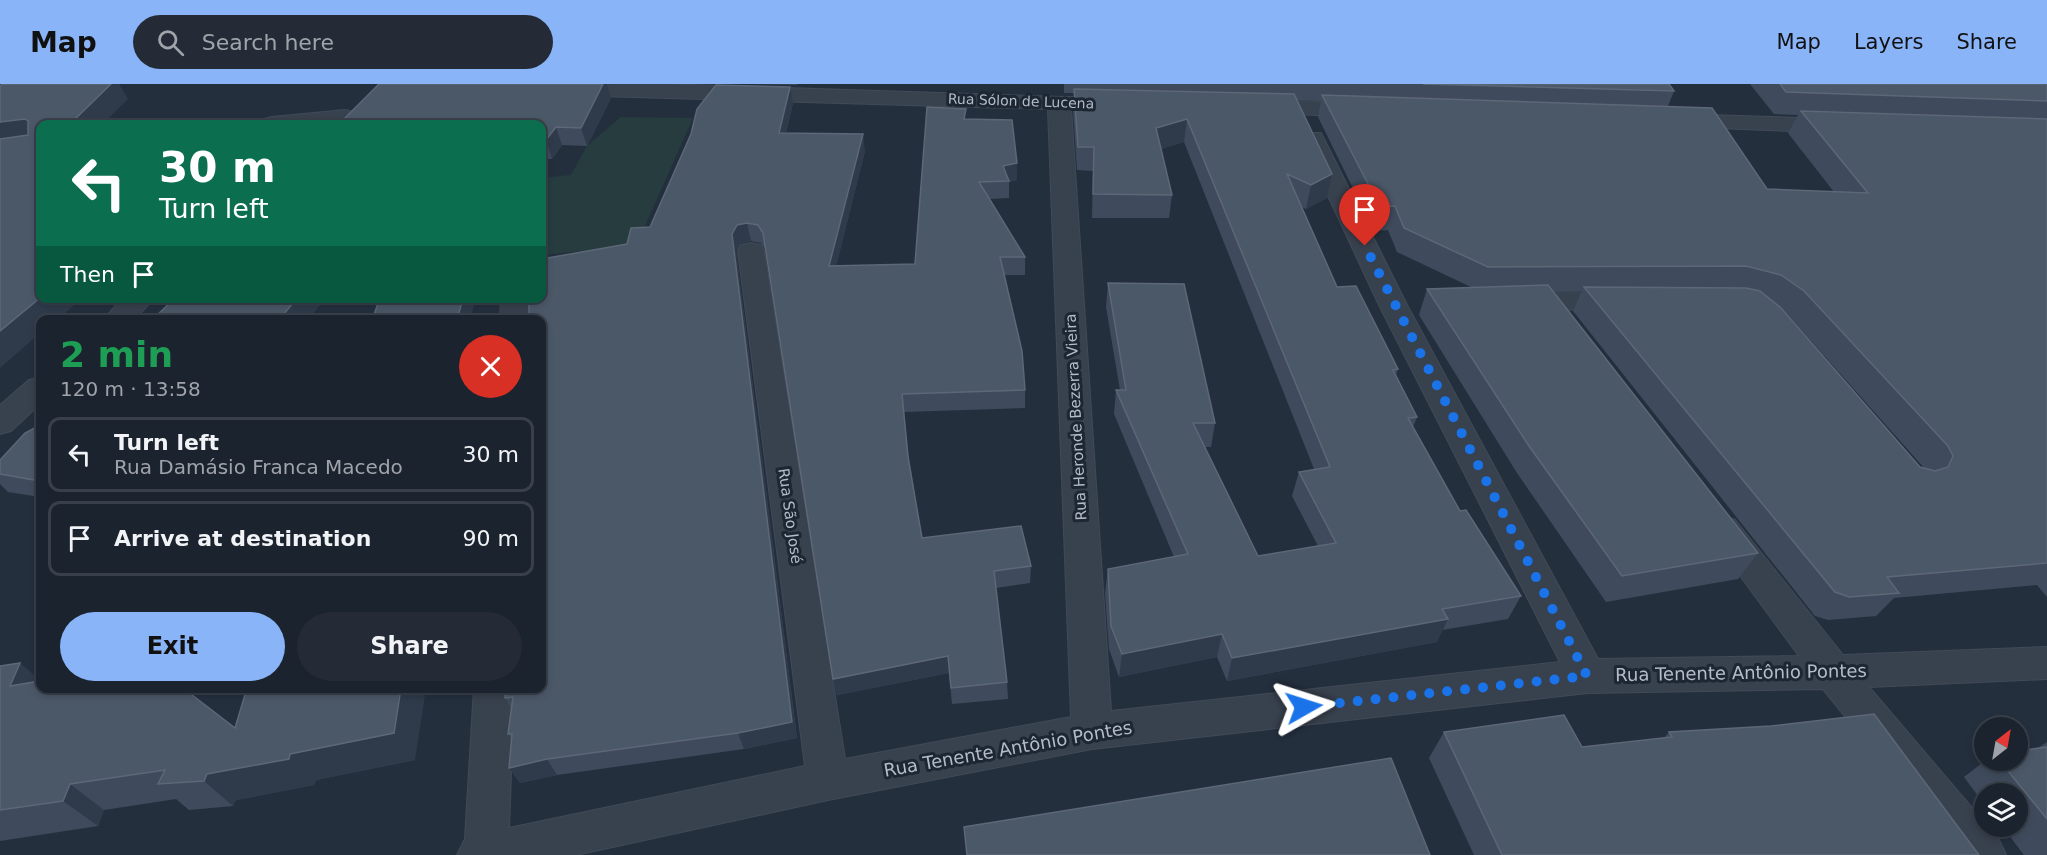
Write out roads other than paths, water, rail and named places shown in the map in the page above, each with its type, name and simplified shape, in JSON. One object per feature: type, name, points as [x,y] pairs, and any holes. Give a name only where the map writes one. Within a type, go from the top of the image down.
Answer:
[{"type":"street","name":"Rua Sólon de Lucena","points":[[546,88],[1143,105]]},
{"type":"street","points":[[1674,102],[1687,121]]},
{"type":"street","name":"Rua Heronde Bezerra Vieira","points":[[1059,103],[1092,730]]},
{"type":"street","points":[[1239,107],[1381,111]]},
{"type":"street","points":[[1299,108],[1405,305],[1587,676]]},
{"type":"street","points":[[305,120],[347,115]]},
{"type":"street","points":[[1652,120],[1855,127]]},
{"type":"street","name":"Rua São José","points":[[751,251],[828,782]]},
{"type":"street","points":[[1546,300],[1568,328]]},
{"type":"street","points":[[1487,302],[1650,300]]},
{"type":"street","points":[[122,315],[135,303]]},
{"type":"street","points":[[0,423],[36,391]]},
{"type":"street","points":[[1704,504],[1833,672],[1984,855]]},
{"type":"street","name":"Rua Tenente Antônio Pontes","points":[[483,854],[1092,730],[1587,676],[1833,672],[2047,663]]},
{"type":"street","points":[[483,854],[494,693]]}]
